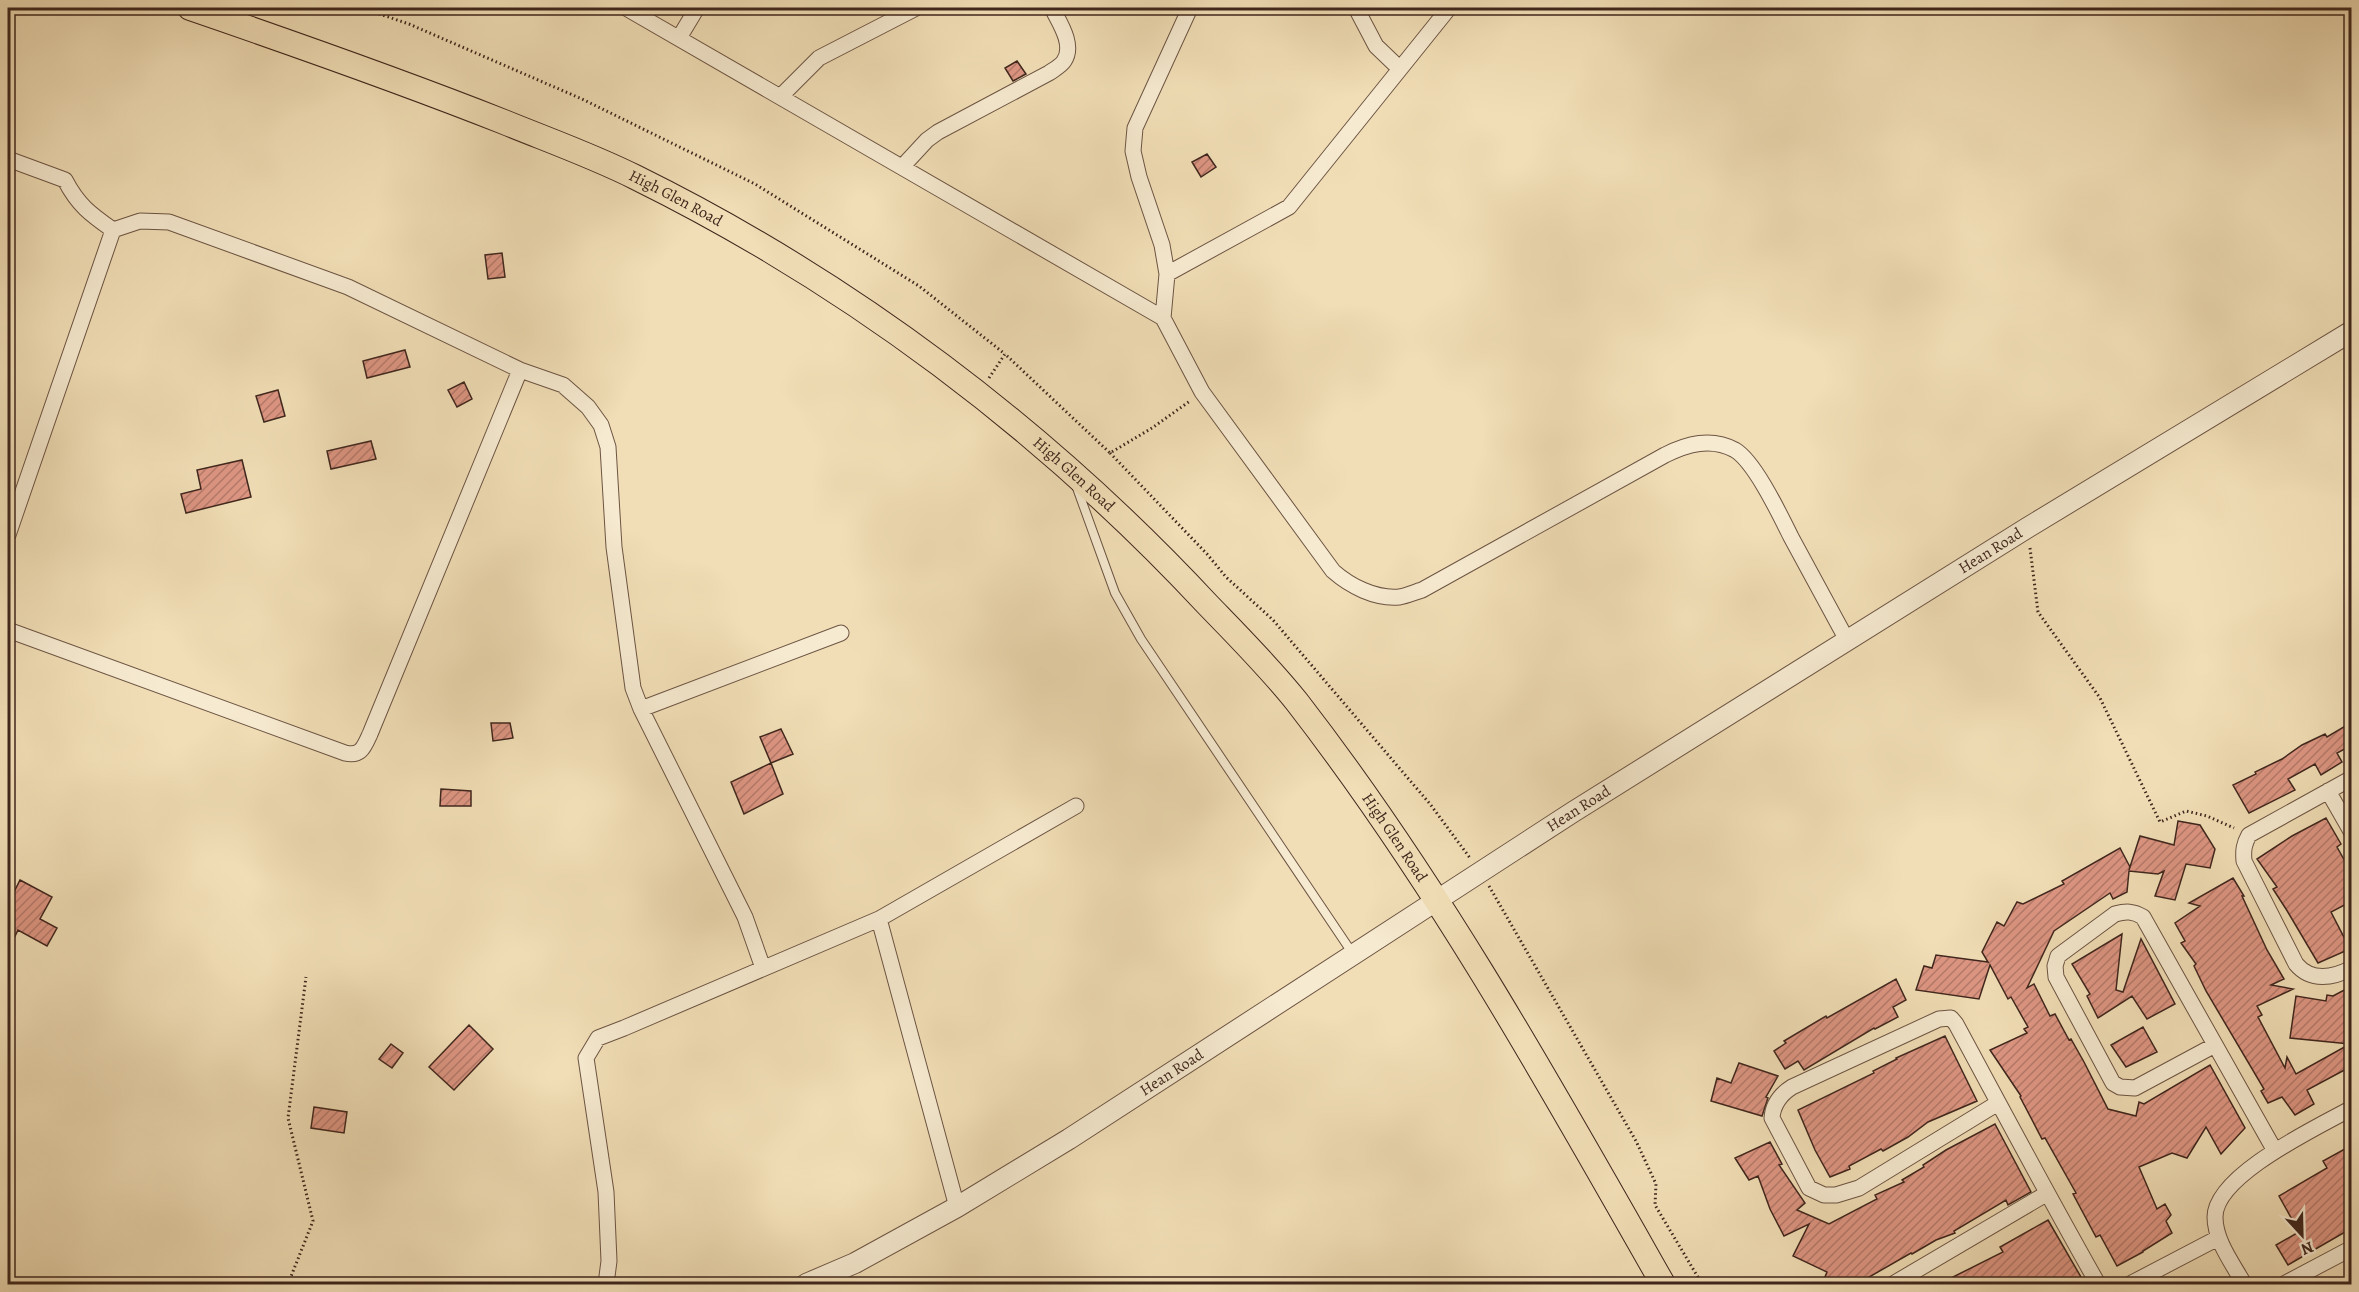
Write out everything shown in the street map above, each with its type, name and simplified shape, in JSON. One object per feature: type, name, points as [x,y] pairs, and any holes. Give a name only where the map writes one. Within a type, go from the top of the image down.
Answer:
[{"type":"main road","name":"High Glen Road","points":[[190,8],[407,84],[632,175],[786,260],[864,309],[979,393],[1071,472],[1183,577],[1293,697],[1392,830],[1475,958],[1663,1284]]},
{"type":"street","points":[[626,8],[1163,318],[1202,392],[1333,572],[1349,585],[1398,597],[1422,590],[1678,448],[1706,442],[1735,450],[1747,460],[1772,500],[1848,642]]},
{"type":"street","points":[[679,38],[698,8]]},
{"type":"street","points":[[781,96],[819,58],[916,8]]},
{"type":"street","points":[[902,167],[927,140],[938,132],[1049,74],[1064,61],[1067,47],[1066,36],[1052,8]]},
{"type":"street","points":[[1163,318],[1167,274],[1162,245],[1139,177],[1133,151],[1135,128],[1190,8]]},
{"type":"street","points":[[1356,8],[1376,46],[1400,69]]},
{"type":"street","points":[[1167,274],[1289,207],[1449,8]]},
{"type":"street","points":[[8,159],[65,180],[86,212],[113,230]]},
{"type":"street","points":[[113,230],[140,221],[169,222],[348,286],[520,370],[563,385],[588,407],[601,425],[608,447],[614,547],[633,688],[641,709],[745,917],[763,968]]},
{"type":"street","points":[[8,534],[113,230]]},
{"type":"street","name":"Hean Road","points":[[806,1284],[855,1263],[957,1206],[1069,1139],[1573,812],[2028,528],[2352,331]]},
{"type":"street","points":[[8,630],[345,753],[353,755],[360,752],[370,734],[520,370]]},
{"type":"street","points":[[641,709],[841,633]]},
{"type":"street","points":[[2352,778],[2249,835],[2244,844],[2244,861],[2296,964],[2303,972],[2314,977],[2341,974],[2352,968]]},
{"type":"street","points":[[2328,791],[2352,833]]},
{"type":"street","points":[[606,1284],[609,1261],[606,1192],[586,1058],[598,1038],[879,919],[1076,806]]},
{"type":"street","points":[[2215,1045],[2135,1088],[2120,1087],[2113,1083],[2056,977],[2055,966],[2058,956],[2115,914],[2126,911],[2143,917],[2275,1151]]},
{"type":"street","points":[[879,919],[957,1206]]},
{"type":"street","points":[[1998,1103],[1859,1188],[1836,1195],[1824,1195],[1809,1188],[1772,1118],[1778,1101],[1784,1092],[1792,1087],[1938,1019],[1951,1018],[1956,1023],[2046,1194],[2098,1284]]},
{"type":"street","points":[[2244,1284],[2218,1238],[2214,1216],[2220,1197],[2234,1180],[2275,1151],[2352,1108]]},
{"type":"street","points":[[1893,1284],[2046,1194]]},
{"type":"street","points":[[2130,1284],[2218,1238]]},
{"type":"street","points":[[2284,1284],[2352,1248]]},
{"type":"lane","points":[[1071,472],[1115,593],[1141,639],[1353,954]]},
{"type":"path","points":[[362,8],[408,24],[582,99],[755,184],[919,286],[1005,354],[1110,453],[1207,554],[1226,577],[1273,620],[1430,804],[1482,873],[1636,1141],[1656,1184],[1655,1204],[1702,1284]]},
{"type":"path","points":[[979,393],[1005,354]]},
{"type":"path","points":[[1110,453],[1152,428],[1202,392]]},
{"type":"path","points":[[2028,528],[2038,612],[2100,698],[2160,822],[2186,811],[2207,816],[2249,835]]},
{"type":"path","points":[[288,1284],[313,1221],[288,1118],[306,976]]},
{"type":"building","points":[[1017,61],[1026,74],[1013,81],[1005,68]]},
{"type":"building","points":[[1207,154],[1216,167],[1201,177],[1192,162]]},
{"type":"building","points":[[502,253],[505,277],[488,279],[485,255]]},
{"type":"building","points":[[405,350],[410,367],[367,378],[363,361]]},
{"type":"building","points":[[464,382],[472,399],[457,407],[448,390]]},
{"type":"building","points":[[278,390],[285,416],[264,422],[256,396]]},
{"type":"building","points":[[371,441],[376,459],[331,469],[327,451]]},
{"type":"building","points":[[242,460],[251,497],[186,513],[181,494],[201,489],[197,470]]},
{"type":"building","points":[[2352,722],[2352,745],[2337,753],[2342,762],[2321,775],[2315,764],[2288,779],[2295,790],[2249,813],[2233,785],[2282,759],[2302,745],[2325,734],[2327,737]]},
{"type":"building","points":[[491,723],[510,723],[513,738],[493,741]]},
{"type":"building","points":[[781,729],[793,754],[771,763],[760,737]]},
{"type":"building","points":[[771,763],[783,794],[744,814],[731,782]]},
{"type":"building","points":[[441,789],[471,791],[471,806],[440,806]]},
{"type":"building","points":[[2326,818],[2341,844],[2337,847],[2352,874],[2352,901],[2331,912],[2350,949],[2318,963],[2273,889],[2277,887],[2257,859],[2292,836]]},
{"type":"building","points":[[2178,821],[2200,825],[2215,849],[2210,868],[2186,864],[2175,900],[2155,896],[2164,871],[2158,874],[2129,871],[2127,892],[2113,899],[2110,893],[2054,931],[2027,988],[2034,984],[2050,1016],[2055,1014],[2084,1062],[2108,1109],[2136,1116],[2139,1102],[2144,1104],[2210,1065],[2245,1128],[2221,1154],[2206,1127],[2187,1158],[2172,1153],[2139,1167],[2157,1209],[2165,1204],[2171,1215],[2166,1221],[2172,1233],[2117,1266],[2100,1235],[2096,1237],[2073,1194],[2076,1193],[2045,1138],[2042,1139],[2021,1096],[1990,1050],[2027,1033],[2024,1029],[2028,1027],[2011,997],[2008,999],[1990,965],[1979,999],[1916,990],[1924,966],[1932,968],[1936,955],[1988,962],[1982,952],[1997,922],[2004,926],[2017,902],[2023,904],[2064,884],[2062,881],[2120,848],[2130,867],[2140,836],[2174,845]]},
{"type":"building","points":[[2233,878],[2244,896],[2242,896],[2267,950],[2284,979],[2271,985],[2293,989],[2257,1006],[2262,1015],[2258,1017],[2285,1068],[2287,1057],[2296,1074],[2350,1044],[2290,1038],[2296,996],[2326,1001],[2327,995],[2333,996],[2352,986],[2352,1066],[2307,1090],[2314,1104],[2295,1115],[2282,1097],[2268,1103],[2261,1091],[2264,1089],[2206,991],[2194,966],[2196,964],[2181,943],[2185,941],[2175,923],[2200,906],[2189,903]]},
{"type":"building","points":[[20,880],[52,897],[40,919],[57,928],[47,946],[18,930],[8,951],[8,904]]},
{"type":"building","points":[[2122,934],[2116,990],[2123,992],[2141,939],[2175,1004],[2147,1019],[2132,996],[2098,1018],[2087,996],[2090,994],[2072,964]]},
{"type":"building","points":[[1896,979],[1906,1000],[1893,1007],[1898,1017],[1874,1028],[1804,1070],[1798,1061],[1785,1069],[1774,1051],[1786,1043],[1784,1041]]},
{"type":"building","points":[[469,1025],[493,1049],[454,1090],[429,1067]]},
{"type":"building","points":[[2143,1027],[2157,1052],[2126,1067],[2111,1045]]},
{"type":"building","points":[[1945,1036],[1977,1101],[1928,1122],[1908,1137],[1849,1166],[1850,1169],[1830,1177],[1815,1150],[1798,1110],[1874,1073],[1873,1071],[1896,1058]]},
{"type":"building","points":[[391,1044],[403,1053],[392,1068],[379,1059]]},
{"type":"building","points":[[1739,1063],[1778,1076],[1766,1097],[1768,1098],[1762,1116],[1711,1101],[1717,1078],[1731,1083]]},
{"type":"building","points":[[314,1107],[347,1112],[344,1133],[311,1128]]},
{"type":"building","points":[[1995,1124],[2031,1192],[2008,1205],[2006,1200],[1954,1231],[1955,1233],[1911,1253],[1857,1284],[1822,1284],[1827,1272],[1793,1256],[1809,1224],[1784,1236],[1770,1209],[1758,1176],[1749,1180],[1735,1158],[1770,1142],[1782,1164],[1779,1165],[1805,1203],[1797,1210],[1829,1224],[1877,1199],[1875,1195],[1904,1182],[1902,1180],[1946,1150]]},
{"type":"building","points":[[2352,1145],[2352,1228],[2288,1265],[2276,1245],[2299,1232],[2279,1196],[2327,1168],[2323,1161]]},
{"type":"building","points":[[2048,1220],[2085,1284],[1939,1284],[2003,1252],[2000,1247]]}]
